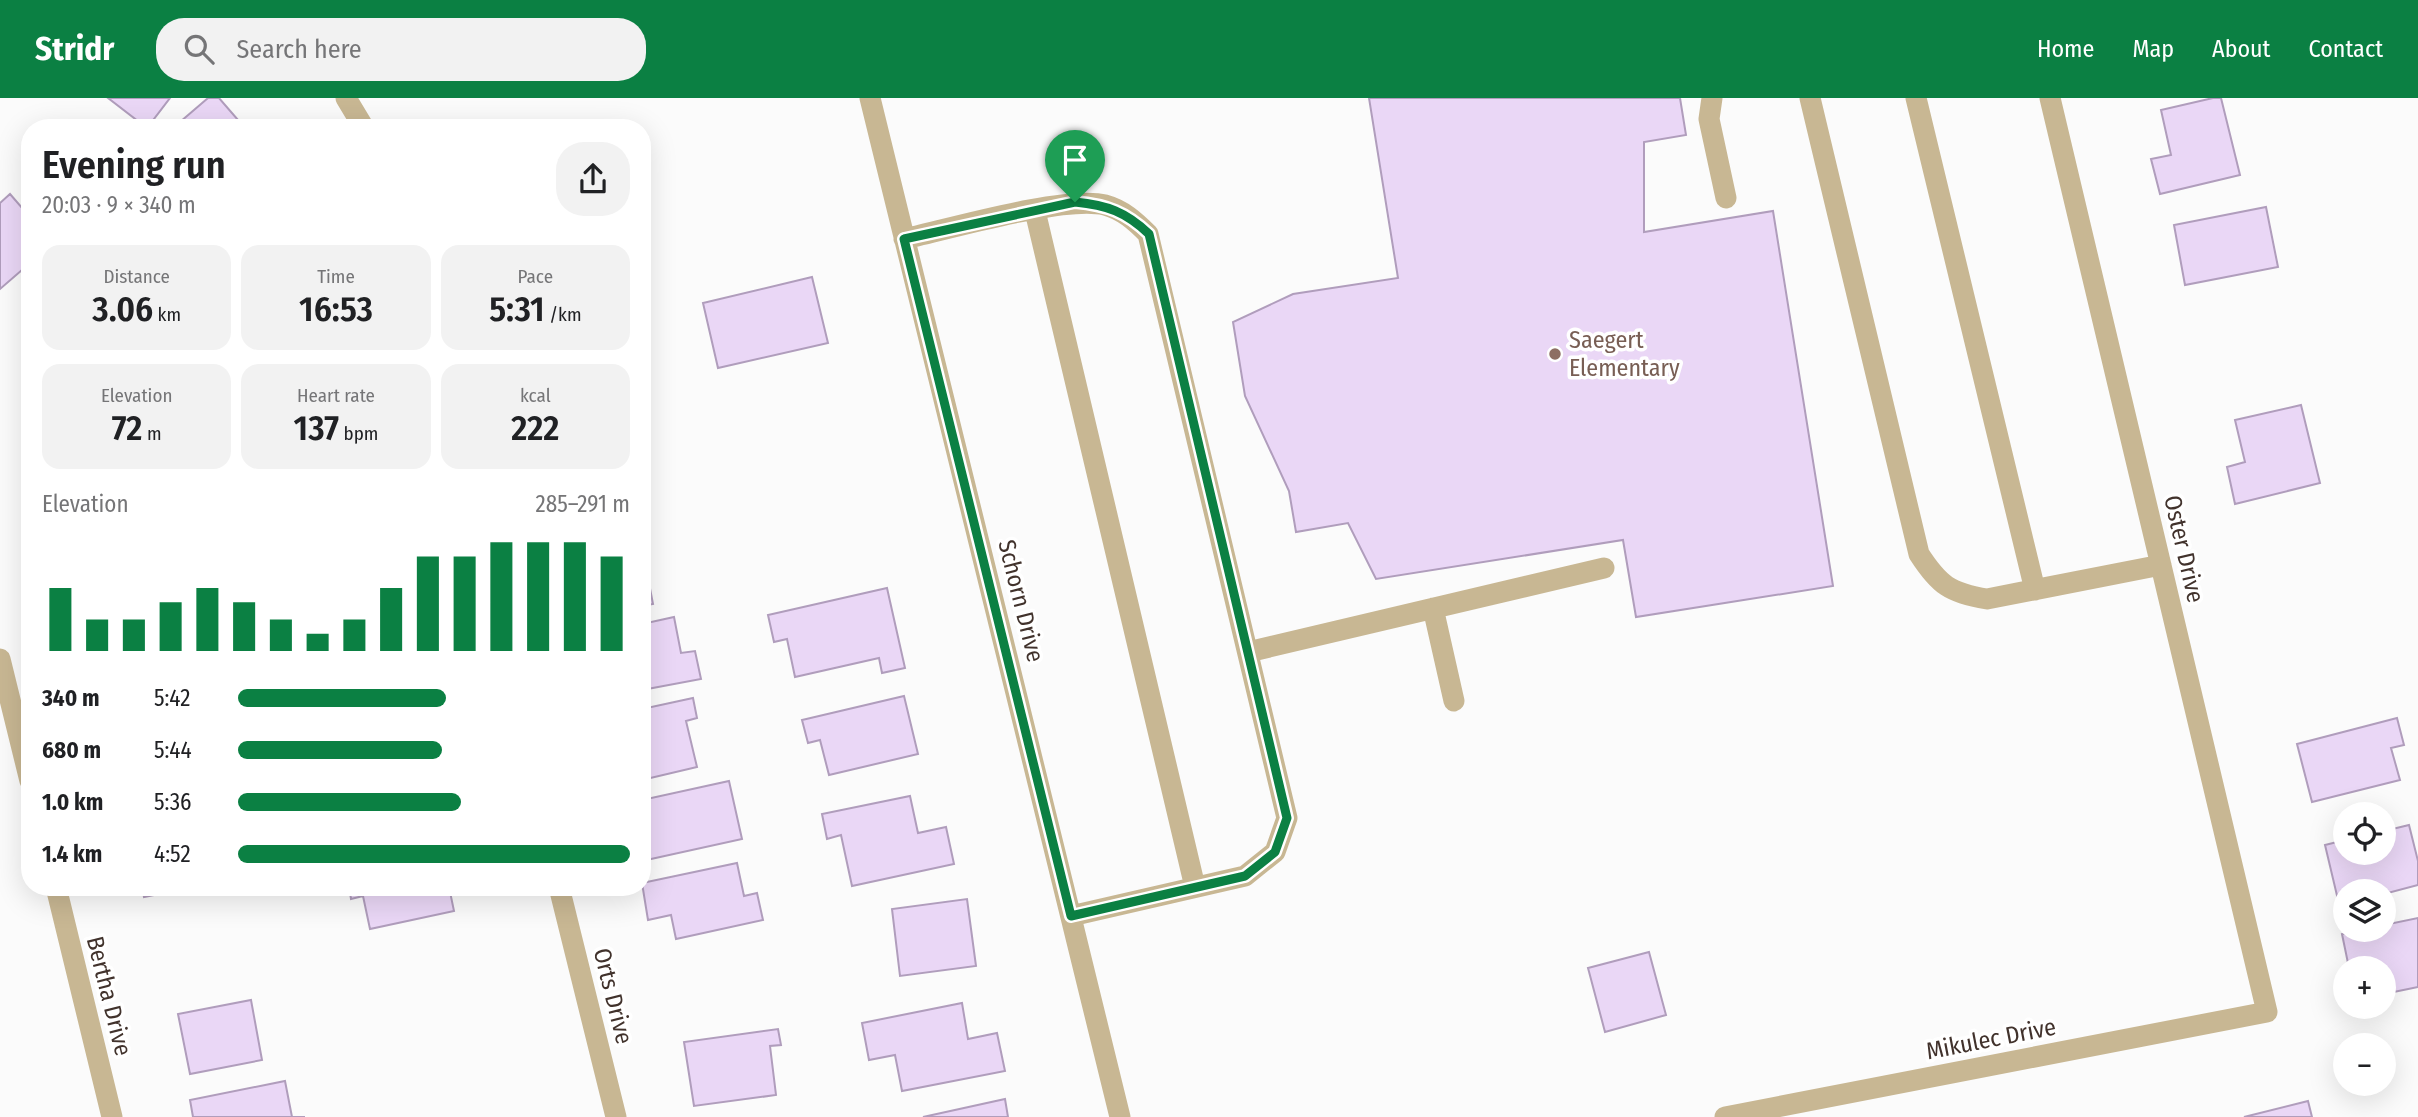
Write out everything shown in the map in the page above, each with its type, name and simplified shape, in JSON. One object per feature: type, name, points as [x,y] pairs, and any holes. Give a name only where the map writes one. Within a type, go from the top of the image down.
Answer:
[{"type":"street","points":[[346,98],[359,119]]},
{"type":"street","name":"Schorn Drive","points":[[870,98],[1120,1117]]},
{"type":"street","points":[[1712,98],[1709,119],[1726,198]]},
{"type":"street","points":[[1810,98],[1919,554],[1936,579],[1959,595],[1987,600],[2161,565]]},
{"type":"street","points":[[1916,98],[2035,590]]},
{"type":"street","name":"Oster Drive","points":[[2050,98],[2267,1012]]},
{"type":"street","points":[[904,239],[1075,202],[1105,205],[1130,216],[1149,234],[1287,818],[1275,852],[1245,876],[1071,916]]},
{"type":"street","points":[[1035,211],[1195,887]]},
{"type":"street","points":[[1248,652],[1604,568]]},
{"type":"street","points":[[1433,608],[1454,701]]},
{"type":"street","points":[[0,659],[21,744]]},
{"type":"street","name":"Bertha Drive","points":[[58,896],[112,1117]]},
{"type":"street","name":"Orts Drive","points":[[561,896],[616,1117]]},
{"type":"street","name":"Mikulec Drive","points":[[1726,1117],[2267,1012]]},
{"type":"building","points":[[108,98],[170,98],[154,119],[135,119]]},
{"type":"building","points":[[208,98],[219,98],[237,119],[184,119]]},
{"type":"building","points":[[1369,98],[1680,98],[1686,135],[1644,142],[1644,232],[1773,211],[1833,586],[1636,617],[1623,540],[1376,579],[1348,523],[1296,532],[1289,491],[1245,396],[1233,322],[1293,294],[1398,278]]},
{"type":"building","points":[[2221,98],[2240,175],[2160,194],[2151,159],[2171,155],[2161,110]]},
{"type":"building","points":[[10,194],[21,207],[21,271],[0,289],[0,203]]},
{"type":"building","points":[[2266,207],[2278,267],[2185,285],[2174,225]]},
{"type":"building","points":[[812,277],[828,343],[718,368],[703,303]]},
{"type":"building","points":[[2301,405],[2320,483],[2235,504],[2227,467],[2245,462],[2235,420]]},
{"type":"building","points":[[887,588],[905,668],[882,673],[879,658],[795,677],[787,639],[774,642],[768,615]]},
{"type":"building","points":[[674,617],[681,653],[695,651],[701,679],[651,688],[651,622]]},
{"type":"building","points":[[904,696],[918,754],[829,775],[820,740],[808,743],[802,720]]},
{"type":"building","points":[[693,698],[697,718],[686,721],[697,767],[651,778],[651,707]]},
{"type":"building","points":[[2397,718],[2404,745],[2391,748],[2400,780],[2312,802],[2297,744]]},
{"type":"building","points":[[729,781],[742,839],[651,859],[651,798]]},
{"type":"building","points":[[910,796],[918,833],[946,827],[954,864],[852,886],[841,835],[827,839],[822,814]]},
{"type":"building","points":[[2409,825],[2418,861],[2418,885],[2396,891],[2396,879],[2333,879],[2325,845],[2333,843],[2333,865],[2396,865],[2396,828]]},
{"type":"building","points":[[737,863],[744,896],[757,893],[763,920],[676,939],[671,915],[648,920],[644,896],[651,896],[651,881]]},
{"type":"building","points":[[363,896],[451,896],[454,911],[370,929]]},
{"type":"building","points":[[967,899],[976,966],[900,976],[892,909]]},
{"type":"building","points":[[2418,918],[2418,987],[2396,992],[2396,956],[2347,956],[2344,942],[2396,942],[2396,923]]},
{"type":"building","points":[[1649,952],[1666,1015],[1605,1032],[1588,968]]},
{"type":"building","points":[[251,1000],[262,1060],[190,1074],[178,1014]]},
{"type":"building","points":[[962,1003],[968,1039],[997,1033],[1005,1071],[902,1091],[895,1055],[869,1060],[862,1023]]},
{"type":"building","points":[[778,1029],[781,1045],[770,1046],[776,1095],[694,1106],[684,1042]]},
{"type":"building","points":[[285,1081],[292,1117],[193,1117],[190,1100]]},
{"type":"building","points":[[1005,1099],[1008,1117],[923,1117]]},
{"type":"building","points":[[2308,1101],[2312,1117],[2244,1117]]},
{"type":"place","name":"Saegert Elementary","points":[[1555,354]]},
{"type":"route","points":[[1075,202],[1105,205],[1130,216],[1149,234],[1287,818],[1275,852],[1245,876],[1071,916],[904,239],[1075,202]]}]
